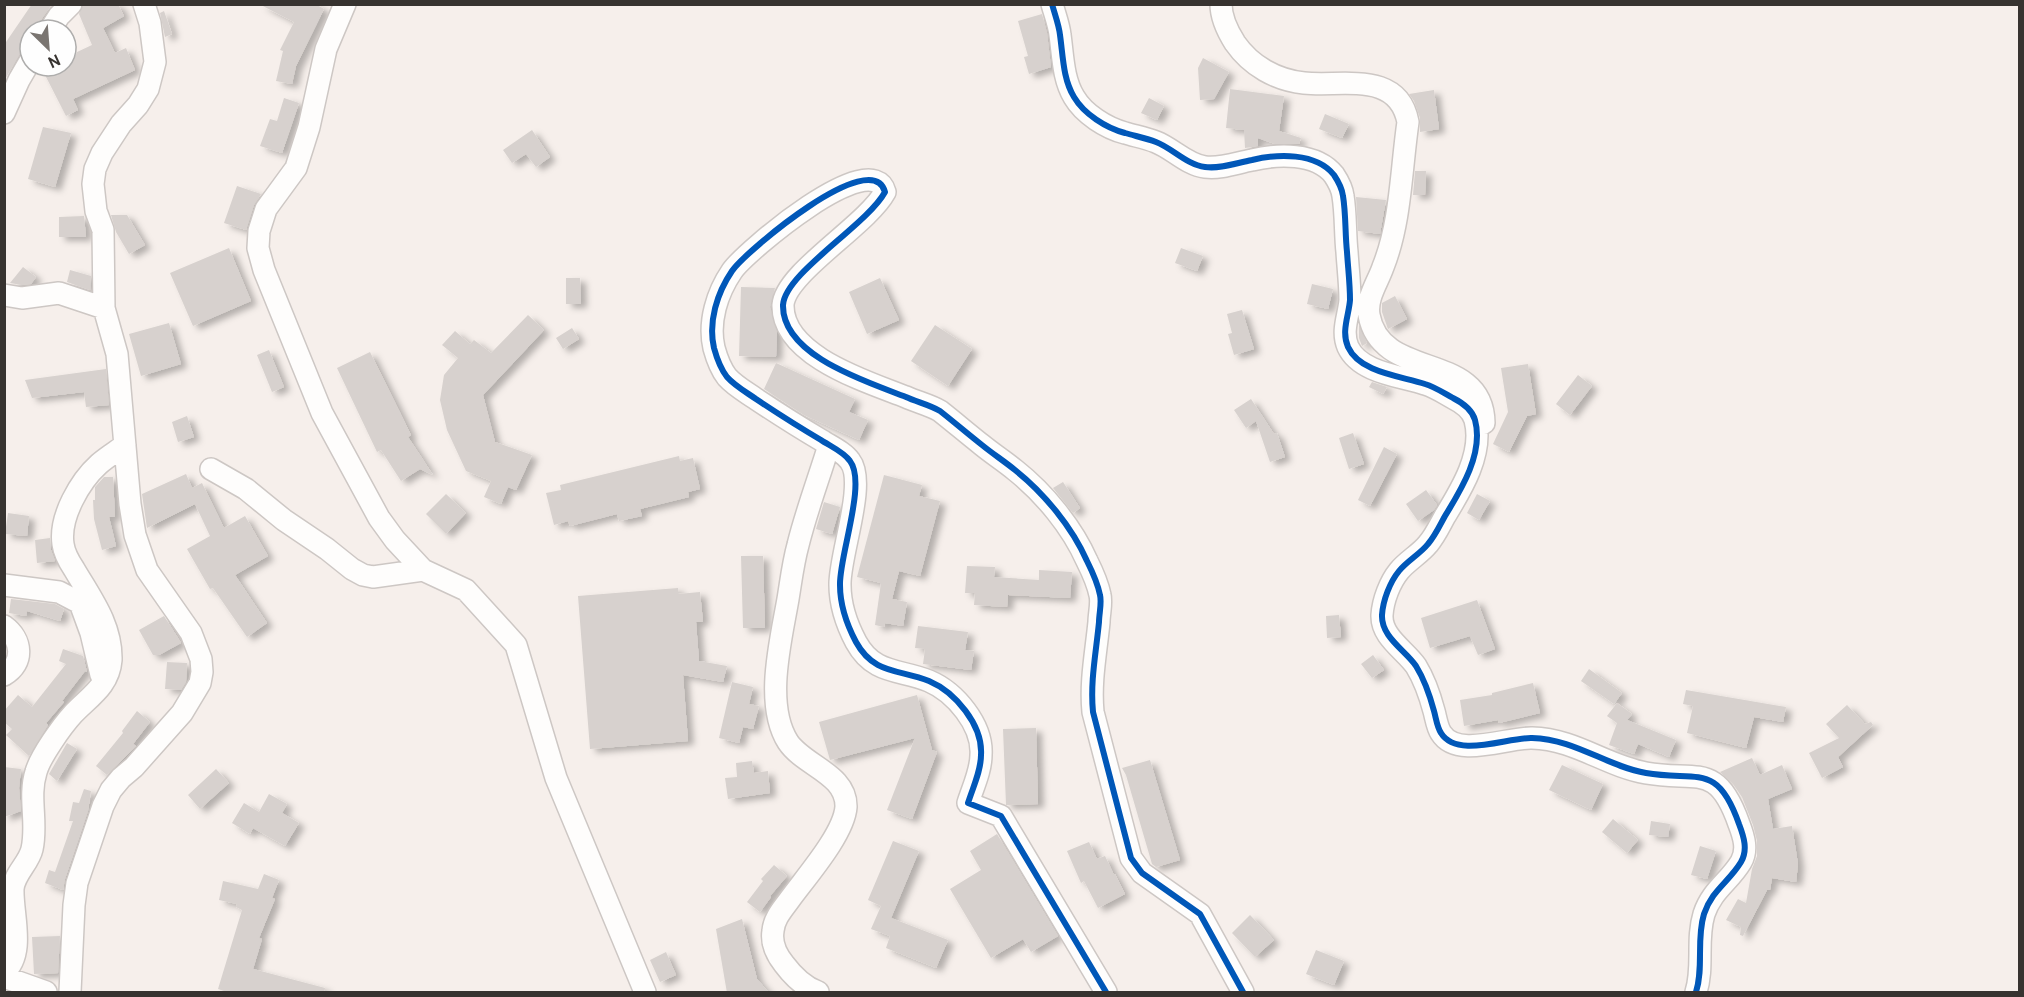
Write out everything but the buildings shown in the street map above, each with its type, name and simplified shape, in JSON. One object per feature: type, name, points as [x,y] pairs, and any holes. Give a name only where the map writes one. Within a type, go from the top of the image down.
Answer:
[{"type":"street","points":[[58,18],[71,4]]},
{"type":"street","points":[[70,993],[77,883],[103,806],[111,790],[121,778],[183,713],[200,683],[202,672],[201,659],[192,633],[147,570],[140,552],[130,504],[117,354],[104,308],[103,230],[96,211],[93,184],[95,169],[102,153],[148,88],[155,62],[150,23],[144,4]]},
{"type":"street","points":[[345,4],[326,49],[309,127],[296,168],[266,209],[259,231],[258,248],[264,270],[322,413],[379,518],[394,540],[423,570],[466,590],[516,645],[556,778],[645,993]]},
{"type":"street","points":[[1052,4],[1060,30],[1066,78],[1074,99],[1088,114],[1106,125],[1159,143],[1202,167],[1219,167],[1256,159],[1299,157],[1315,160],[1329,169],[1337,179],[1343,193],[1350,303],[1345,323],[1348,347],[1365,364],[1380,372],[1431,386],[1462,403],[1471,412],[1476,423],[1475,452]]},
{"type":"street","points":[[1221,4],[1227,31],[1257,67],[1304,83],[1351,82],[1373,85],[1392,94],[1401,102],[1406,111],[1408,122],[1393,235],[1385,264],[1368,303],[1369,315],[1378,338],[1387,347],[1421,364],[1467,382],[1484,412],[1484,426],[1461,490],[1429,543],[1398,572],[1387,593],[1381,619],[1390,639],[1406,653],[1418,669],[1440,731],[1447,741],[1472,746],[1526,738],[1568,743],[1644,773],[1706,777],[1719,787],[1732,805],[1740,825],[1745,843],[1744,858],[1715,892],[1704,915],[1700,938],[1699,982],[1696,993]]},
{"type":"street","points":[[4,112],[20,78]]},
{"type":"street","points":[[1106,993],[1001,816],[968,802],[982,753],[975,726],[964,710],[945,690],[928,681],[887,670],[873,662],[854,637],[843,608],[840,586],[855,487],[855,471],[851,461],[786,420],[729,379],[720,367],[712,335],[713,317],[717,301],[733,271],[759,246],[809,207],[842,186],[862,179],[876,180],[884,186],[885,192],[879,202],[847,234],[799,275],[787,291],[783,304],[785,319],[802,345],[820,360],[881,388],[938,410],[1016,471],[1038,491],[1066,524],[1087,560],[1101,596],[1091,690],[1093,712],[1131,858],[1142,873],[1200,914],[1243,993]]},
{"type":"street","points":[[4,295],[22,298],[59,293],[104,308]]},
{"type":"street","points":[[4,972],[11,966],[16,954],[13,887],[32,849],[32,795],[36,771],[72,715],[95,695],[107,679],[111,661],[108,633],[100,612],[73,567],[63,544],[65,519],[82,483],[99,464],[125,445]]},
{"type":"street","points":[[818,993],[809,989],[790,973],[779,958],[773,943],[773,929],[778,915],[829,846],[843,821],[846,806],[844,792],[837,781],[804,759],[788,741],[780,720],[777,701],[777,661],[798,545],[829,445]]},
{"type":"street","points":[[211,470],[246,489],[284,520],[363,575],[373,577],[423,570]]},
{"type":"street","points":[[4,585],[59,592],[80,603],[91,633],[102,685]]},
{"type":"street","points":[[4,626],[18,640],[19,654],[16,664],[4,675]]},
{"type":"street","points":[[4,977],[46,993]]},
{"type":"cycle path","points":[[1052,4],[1059,27],[1064,67],[1070,90],[1078,103],[1103,124],[1118,131],[1156,142],[1198,166],[1217,167],[1284,156],[1317,162],[1334,175],[1342,190],[1345,210],[1350,294],[1345,329],[1348,347],[1354,356],[1371,368],[1429,385],[1460,402],[1472,413],[1477,433],[1474,458],[1458,495],[1431,541],[1402,567],[1390,586],[1382,615],[1385,630],[1419,671],[1429,694],[1438,728],[1449,741],[1470,746],[1532,738],[1548,740],[1576,748],[1631,770],[1703,778],[1722,791],[1731,804],[1741,829],[1744,853],[1741,862],[1711,899],[1704,914],[1700,934],[1700,973],[1696,992]]},
{"type":"cycle path","points":[[1106,992],[1001,816],[968,803],[978,773],[981,755],[977,732],[966,711],[939,686],[918,677],[879,666],[863,653],[856,642],[847,622],[840,592],[841,572],[854,502],[854,471],[850,461],[841,452],[737,386],[725,374],[716,356],[712,338],[713,318],[718,298],[732,271],[760,244],[809,206],[835,191],[858,182],[875,181],[885,192],[862,219],[797,278],[787,292],[783,305],[786,323],[796,339],[811,353],[830,365],[940,411],[1026,479],[1047,500],[1074,536],[1089,565],[1100,595],[1101,605],[1093,679],[1093,712],[1131,858],[1142,873],[1200,914],[1243,992]]}]
